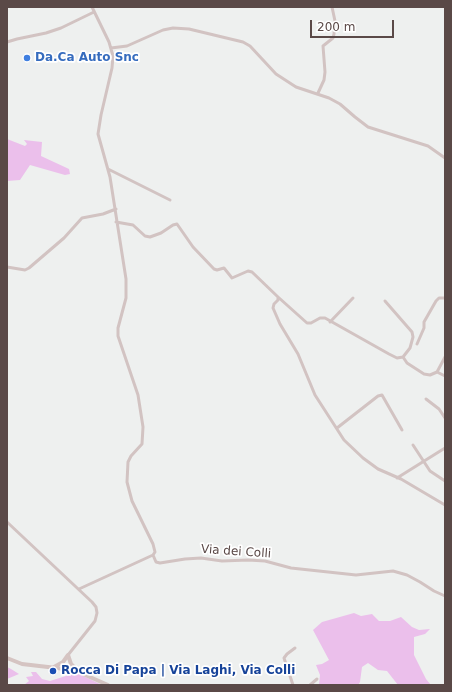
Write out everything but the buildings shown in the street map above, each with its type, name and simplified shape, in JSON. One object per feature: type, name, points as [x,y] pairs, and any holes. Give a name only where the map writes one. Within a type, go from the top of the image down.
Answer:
[{"type":"main road","points":[[54,667],[64,661],[68,655]]},
{"type":"main road","points":[[68,655],[73,667],[108,685]]},
{"type":"main road","points":[[7,658],[20,664],[66,668],[79,671]]},
{"type":"main road","points":[[64,661],[66,668]]},
{"type":"main road","points":[[66,668],[70,662]]},
{"type":"street","points":[[79,589],[153,555],[155,552],[132,501],[127,482],[128,462],[142,443],[142,427],[138,395],[118,336],[118,328],[125,302],[126,284],[116,222],[116,209],[98,131],[113,58],[111,48],[92,7]]},
{"type":"street","points":[[318,93],[323,82],[325,72],[323,46],[332,38],[334,34],[335,21],[332,7]]},
{"type":"street","points":[[7,42],[61,28],[94,12]]},
{"type":"street","points":[[111,48],[127,46],[167,29],[178,28],[189,29],[246,43],[274,71],[299,89],[318,93],[336,101],[368,127],[428,146],[445,158]]},
{"type":"street","points":[[108,169],[170,200]]},
{"type":"street","points":[[7,267],[26,270],[33,266],[68,234],[82,218],[102,214],[116,209]]},
{"type":"street","points":[[116,222],[133,224],[144,235],[149,237],[159,234],[172,225],[177,224],[193,247],[213,269],[217,270],[224,268],[232,278],[248,271],[252,271],[307,323],[322,318],[394,356],[403,357],[407,363],[424,374],[429,375],[437,372],[445,357]]},
{"type":"street","points":[[278,297],[278,300],[274,304],[273,308],[280,324],[298,354],[314,393],[346,441],[363,458],[378,469],[445,505]]},
{"type":"street","points":[[330,322],[353,298]]},
{"type":"street","points":[[417,344],[424,328],[424,322],[436,301],[439,298],[445,298]]},
{"type":"street","points":[[385,301],[413,334],[410,348],[403,357]]},
{"type":"street","points":[[437,372],[445,376]]},
{"type":"street","points":[[337,428],[378,396],[382,395],[402,430]]},
{"type":"street","points":[[426,399],[439,409],[445,418]]},
{"type":"street","points":[[413,445],[431,472],[445,481]]},
{"type":"street","points":[[397,478],[445,448]]},
{"type":"street","points":[[7,522],[79,589],[95,606],[97,616],[94,623],[68,655]]},
{"type":"street","name":"Via dei Colli","points":[[153,555],[156,562],[160,563],[201,558],[222,562],[248,560],[265,561],[291,568],[356,575],[393,570],[407,575],[433,591],[445,596]]},
{"type":"street","points":[[293,685],[284,658],[295,648]]},
{"type":"street","points":[[310,685],[317,679]]},
{"type":"shaded area","points":[[7,139],[25,146],[27,144],[24,140],[42,142],[41,156],[69,169],[70,174],[65,175],[30,165],[20,180],[7,181]]},
{"type":"shaded area","points":[[354,613],[361,616],[372,614],[379,621],[390,621],[401,617],[412,627],[419,630],[430,629],[425,634],[414,637],[414,655],[426,679],[431,685],[398,685],[387,671],[378,670],[368,663],[362,667],[360,682],[358,685],[319,685],[320,675],[316,665],[322,664],[329,660],[313,630],[322,622]]},
{"type":"shaded area","points":[[7,667],[11,669],[19,674],[7,679]]},
{"type":"shaded area","points":[[31,672],[36,672],[42,679],[50,681],[69,675],[69,672],[77,673],[102,685],[24,685],[29,681],[26,677],[33,676]]},
{"type":"place","name":"Da.Ca Auto Snc","points":[[27,58]]},
{"type":"place","name":"Rocca Di Papa | Via Laghi, Via Colli","points":[[53,671]]}]
